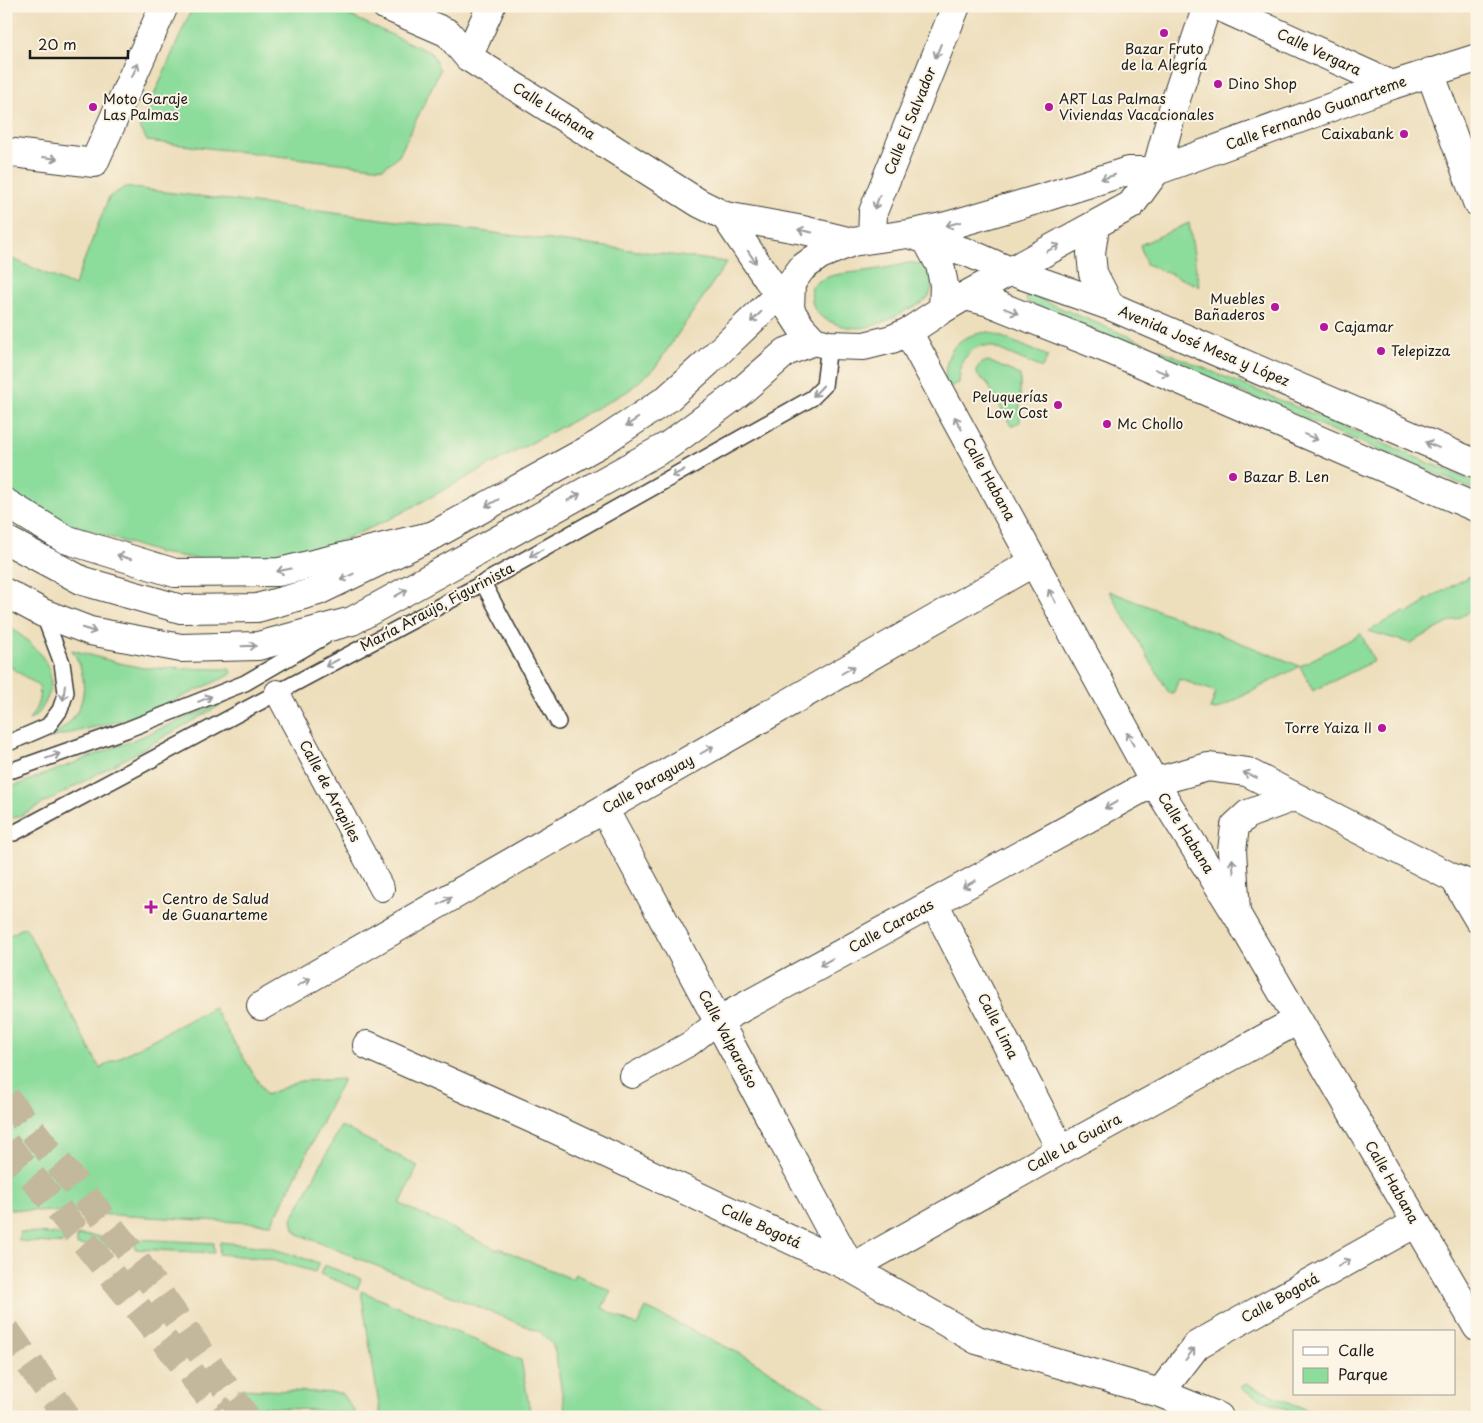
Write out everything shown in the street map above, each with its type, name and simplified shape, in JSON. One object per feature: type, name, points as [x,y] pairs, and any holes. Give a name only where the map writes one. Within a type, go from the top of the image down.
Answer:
[{"type":"main road","points":[[6,152],[94,163],[164,6]]},
{"type":"main road","name":"Calle Luchana","points":[[386,6],[448,33],[468,57],[699,203],[725,216]]},
{"type":"main road","points":[[468,57],[491,6]]},
{"type":"main road","name":"Calle El Salvador","points":[[862,240],[956,6]]},
{"type":"main road","points":[[725,216],[787,296],[801,327],[822,343],[864,346],[892,339],[908,332],[954,302],[1131,205],[1156,171],[1175,102],[1207,6]]},
{"type":"main road","name":"Calle Vergara","points":[[1218,6],[1392,86]]},
{"type":"main road","name":"Calle Fernando Guanarteme","points":[[1156,171],[1430,72],[1477,58]]},
{"type":"main road","points":[[1430,72],[1477,202]]},
{"type":"main road","points":[[725,216],[862,240],[917,237],[947,226],[1128,171],[1156,171]]},
{"type":"main road","points":[[1095,226],[1091,254],[1093,273],[1110,306]]},
{"type":"main road","points":[[917,237],[940,265],[944,285],[954,302]]},
{"type":"main road","name":"Avenida José Mesa y López","points":[[917,237],[1110,306],[1477,464]]},
{"type":"main road","points":[[6,540],[83,581],[181,609],[257,608],[318,591],[434,535],[599,444],[667,399],[787,296],[802,268],[820,256],[862,240]]},
{"type":"main road","points":[[954,302],[989,302],[1110,350],[1477,508]]},
{"type":"main road","name":"Calle Habana","points":[[908,332],[1154,782],[1237,915],[1477,1327]]},
{"type":"main road","name":"María Araujo, Figurinista","points":[[6,593],[43,613],[90,631],[181,648],[258,646],[352,621],[669,445],[739,392],[786,352],[822,343]]},
{"type":"main road","points":[[6,502],[65,539],[175,573],[279,572],[434,535]]},
{"type":"main road","name":"Calle Paraguay","points":[[262,1006],[1034,562]]},
{"type":"main road","name":"Calle Caracas","points":[[718,1021],[1154,782],[1208,767],[1247,772],[1451,877],[1477,887]]},
{"type":"main road","points":[[1237,915],[1232,852],[1235,826],[1248,814],[1294,797]]},
{"type":"main road","name":"Calle Valparaíso","points":[[604,809],[851,1268]]},
{"type":"main road","name":"Calle Lima","points":[[934,903],[1061,1150]]},
{"type":"main road","name":"Calle La Guaira","points":[[851,1268],[1298,1020]]},
{"type":"main road","name":"Calle Bogotá","points":[[366,1045],[544,1124],[851,1268],[976,1340],[1160,1393],[1219,1417]]},
{"type":"main road","name":"Calle Bogotá","points":[[1160,1393],[1196,1345],[1416,1223]]},
{"type":"street","name":"Calle de Arapiles","points":[[277,692],[382,889]]},
{"type":"street","points":[[1451,877],[1477,921]]},
{"type":"street","name":"Calle Caracas","points":[[632,1076],[691,1044],[718,1021]]},
{"type":"lane","name":"María Araujo, Figurinista","points":[[6,831],[14,832],[484,582],[812,398],[824,386],[822,343]]},
{"type":"lane","points":[[484,582],[558,722]]},
{"type":"lane","points":[[6,744],[48,726],[60,710],[66,692],[62,663],[43,613]]},
{"type":"lane","name":"María Araujo, Figurinista","points":[[6,770],[13,770],[126,730],[246,683],[352,621]]},
{"type":"green space","points":[[193,6],[329,6],[431,53],[440,70],[399,156],[383,168],[147,141],[140,127]]},
{"type":"green space","points":[[125,187],[727,262],[654,369],[628,391],[388,520],[359,533],[301,557],[220,562],[160,553],[41,515],[6,491],[6,256],[74,286],[109,197]]},
{"type":"green space","points":[[1189,223],[1199,286],[1146,264],[1140,245]]},
{"type":"green space","points":[[908,263],[919,264],[927,270],[932,288],[928,297],[921,303],[886,321],[868,327],[849,327],[829,321],[819,315],[814,307],[812,302],[812,286],[824,279]]},
{"type":"green space","points":[[1030,295],[1477,483],[1477,491],[1029,303],[1026,300]]},
{"type":"green space","points":[[990,332],[1048,356],[1042,368],[991,346],[981,346],[972,350],[963,360],[959,383],[946,388],[946,365],[953,348],[968,337]]},
{"type":"green space","points":[[988,361],[1020,375],[1020,422],[1011,426],[986,381],[978,376],[976,370],[978,367]]},
{"type":"green space","points":[[1474,574],[1477,575],[1477,608],[1410,643],[1368,631],[1404,612],[1407,614],[1422,605],[1424,601]]},
{"type":"green space","points":[[1109,591],[1300,666],[1216,710],[1210,709],[1216,692],[1179,679],[1173,694],[1169,693]]},
{"type":"green space","points":[[6,624],[35,648],[48,667],[51,678],[50,690],[45,703],[35,717],[29,720],[38,704],[39,686],[6,664]]},
{"type":"green space","points":[[1361,634],[1374,661],[1313,691],[1300,666]]},
{"type":"green space","points":[[72,650],[143,668],[227,669],[231,670],[232,673],[158,708],[119,721],[47,739],[70,722],[82,700],[84,689],[83,676]]},
{"type":"green space","points":[[233,698],[22,815],[13,818],[6,817],[6,791],[9,788],[126,743]]},
{"type":"green space","points":[[25,927],[100,1068],[213,1007],[266,1095],[300,1081],[343,1079],[278,1212],[276,1212],[272,1224],[6,1209],[6,937]]},
{"type":"green space","points":[[341,1126],[418,1166],[400,1204],[498,1250],[499,1248],[572,1279],[575,1274],[611,1291],[602,1308],[637,1326],[646,1308],[747,1357],[843,1417],[566,1417],[555,1351],[552,1344],[540,1332],[298,1234],[294,1229],[292,1219]]},
{"type":"green space","points":[[20,1232],[69,1235],[68,1244],[19,1241]]},
{"type":"green space","points":[[77,1235],[126,1238],[126,1248],[77,1245]]},
{"type":"green space","points":[[135,1239],[214,1243],[214,1253],[135,1249]]},
{"type":"green space","points":[[220,1242],[267,1247],[319,1263],[315,1272],[268,1259],[219,1254]]},
{"type":"green space","points":[[324,1265],[361,1279],[357,1289],[320,1274]]},
{"type":"green space","points":[[361,1291],[521,1360],[531,1417],[381,1417]]},
{"type":"green space","points":[[1247,1384],[1324,1417],[1302,1417],[1244,1391],[1242,1386]]},
{"type":"green space","points":[[238,1389],[341,1393],[356,1413],[237,1405]]},
{"type":"tunnel","points":[[6,1098],[128,1249],[246,1417]]},
{"type":"tunnel","points":[[6,1144],[220,1410]]},
{"type":"tunnel","points":[[6,1330],[67,1417]]},
{"type":"place","name":"Bazar Fruto de la Alegría","points":[[1164,33]]},
{"type":"place","name":"Dino Shop","points":[[1218,84]]},
{"type":"place","name":"Moto Garaje Las Palmas","points":[[93,107]]},
{"type":"place","name":"ART Las Palmas Viviendas Vacacionales","points":[[1049,107]]},
{"type":"place","name":"Caixabank","points":[[1404,134]]},
{"type":"place","name":"Muebles Bañaderos","points":[[1275,307]]},
{"type":"place","name":"Cajamar","points":[[1324,327]]},
{"type":"place","name":"Telepizza","points":[[1381,351]]},
{"type":"place","name":"Peluquerías Low Cost","points":[[1058,405]]},
{"type":"place","name":"Mc Chollo","points":[[1107,424]]},
{"type":"place","name":"Bazar B. Len","points":[[1233,477]]},
{"type":"place","name":"Torre Yaiza II","points":[[1382,728]]},
{"type":"place","name":"Centro de Salud de Guanarteme","points":[[151,907]]}]
